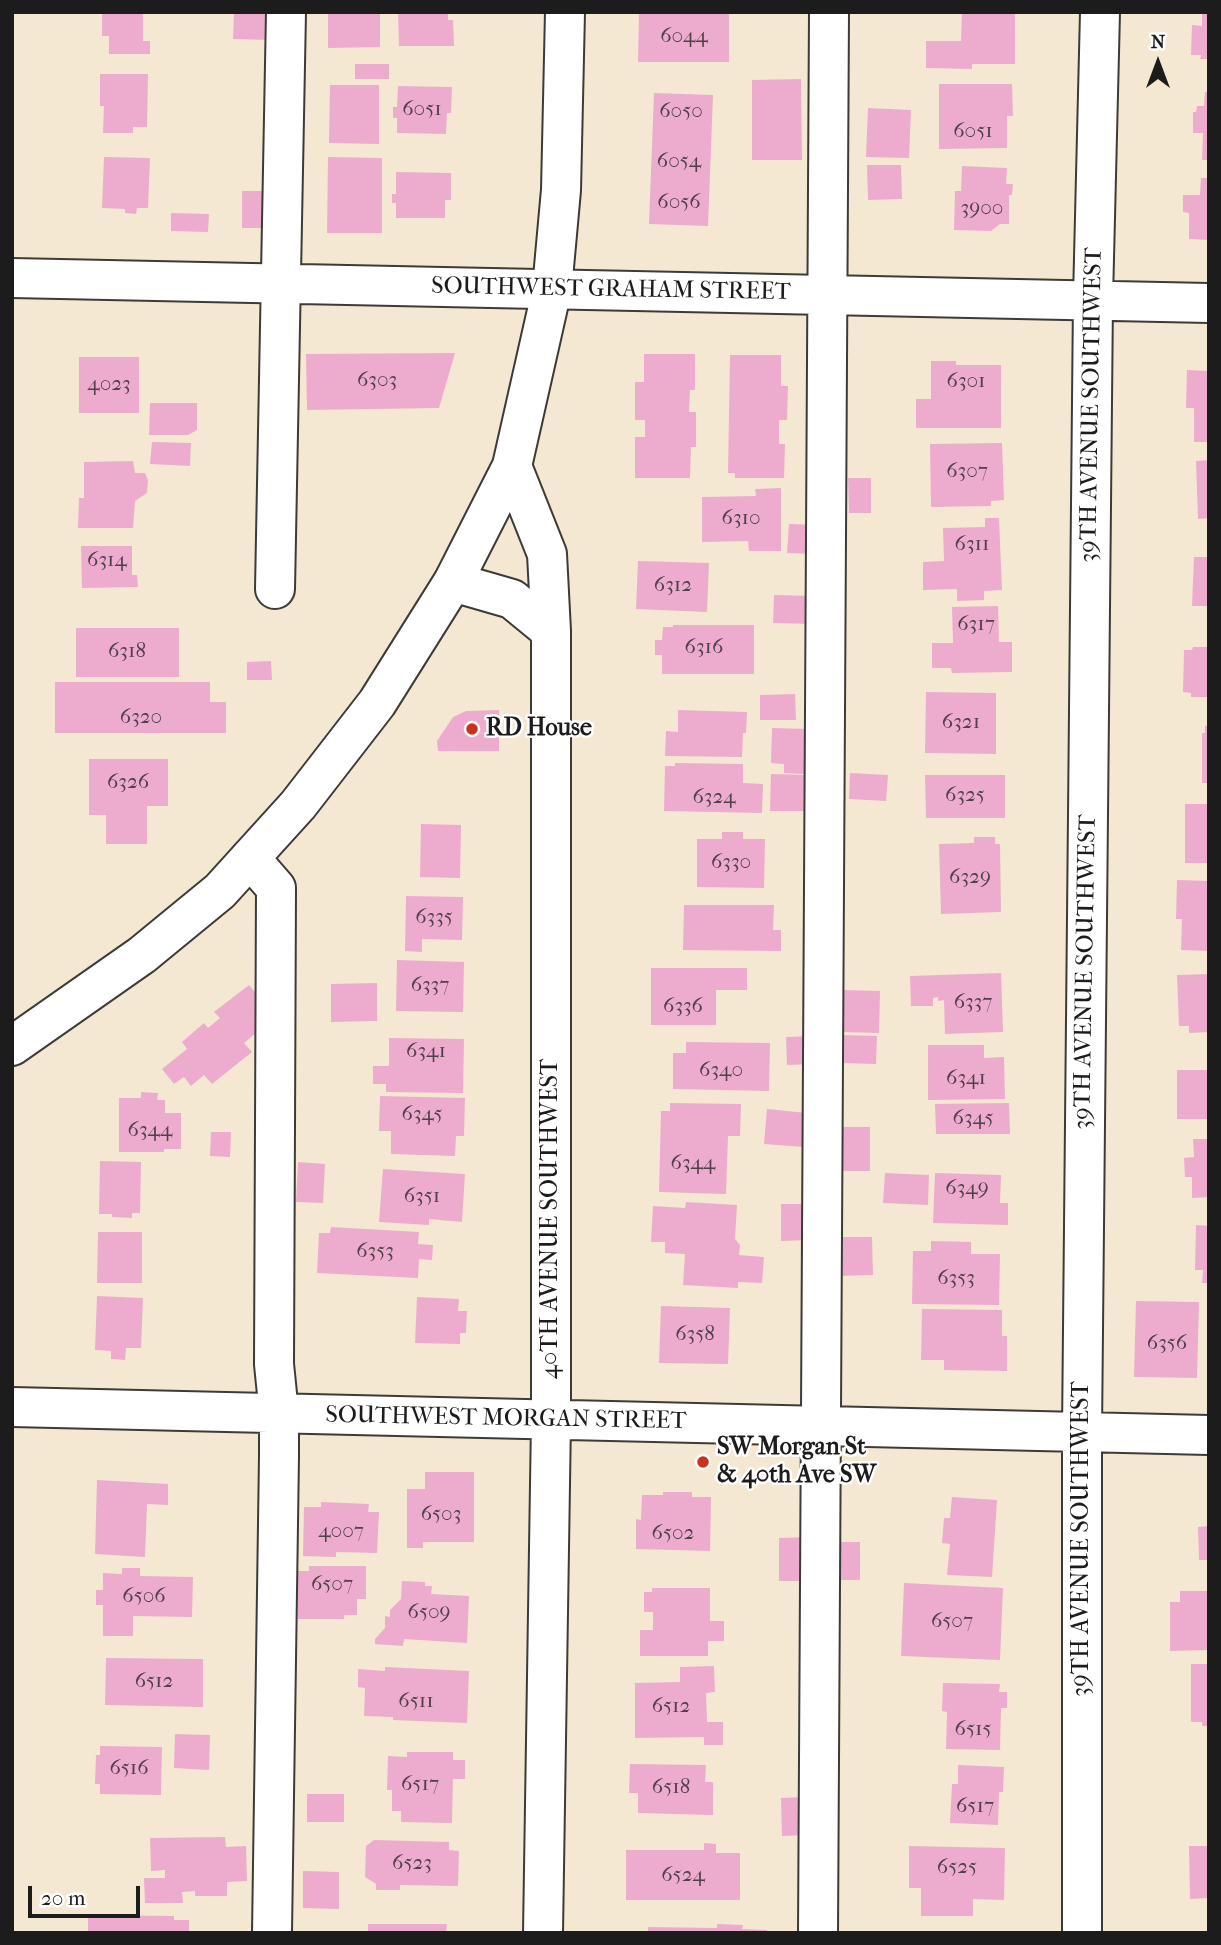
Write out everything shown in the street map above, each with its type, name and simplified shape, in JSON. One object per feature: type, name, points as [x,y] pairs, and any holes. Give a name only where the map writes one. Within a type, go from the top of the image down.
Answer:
[{"type":"street","points":[[275,589],[286,12]]},
{"type":"street","points":[[12,1046],[142,955],[220,891],[299,805],[377,703],[453,582],[512,466],[552,289],[561,190],[565,12]]},
{"type":"street","points":[[818,1933],[826,294],[830,12]]},
{"type":"street","name":"39TH AVENUE SOUTHWEST","points":[[1082,1933],[1082,1432],[1093,299],[1100,12]]},
{"type":"street","name":"SOUTHWEST GRAHAM STREET","points":[[12,278],[1209,303]]},
{"type":"street","name":"40TH AVENUE SOUTHWEST","points":[[512,466],[547,554],[551,631],[551,1420],[544,1933]]},
{"type":"street","points":[[453,582],[512,599],[551,631]]},
{"type":"street","points":[[250,858],[276,888],[274,1364],[279,1414],[272,1933]]},
{"type":"street","name":"SOUTHWEST MORGAN STREET","points":[[12,1407],[1209,1435]]},
{"type":"building","points":[[102,12],[143,12],[143,41],[150,41],[150,54],[109,54],[109,36],[102,36]]},
{"type":"building","points":[[234,12],[272,12],[271,40],[233,39]]},
{"type":"building","points":[[328,12],[380,12],[380,47],[328,48]]},
{"type":"building","points":[[398,12],[448,12],[448,20],[453,20],[454,46],[399,46]]},
{"type":"building","points":[[639,12],[729,12],[729,62],[638,62]]},
{"type":"building","points":[[962,12],[1015,12],[1015,64],[972,64],[972,69],[926,68],[926,41],[961,41]]},
{"type":"building","points":[[1202,12],[1209,12],[1209,59],[1200,59],[1201,55],[1191,55],[1192,25],[1202,26]]},
{"type":"building","points":[[355,64],[389,64],[389,79],[355,79]]},
{"type":"building","points":[[100,74],[148,74],[147,127],[133,127],[133,133],[103,133],[104,106],[100,106]]},
{"type":"building","points":[[801,79],[802,160],[752,160],[752,80]]},
{"type":"building","points":[[939,84],[1012,84],[1013,116],[1007,116],[1007,148],[939,149]]},
{"type":"building","points":[[330,85],[379,85],[379,144],[329,143]]},
{"type":"building","points":[[398,86],[452,87],[451,113],[447,113],[446,134],[397,133],[397,118],[393,118],[393,107],[397,107]]},
{"type":"building","points":[[1205,92],[1209,92],[1209,160],[1202,160],[1203,133],[1193,133],[1193,112],[1196,112],[1197,106],[1204,106]]},
{"type":"building","points":[[654,93],[713,95],[708,226],[649,224]]},
{"type":"building","points":[[868,108],[911,110],[909,158],[866,157]]},
{"type":"building","points":[[104,157],[150,158],[148,208],[137,208],[136,214],[125,213],[125,209],[102,208]]},
{"type":"building","points":[[328,157],[382,158],[382,233],[327,233]]},
{"type":"building","points":[[867,165],[901,165],[902,199],[868,200]]},
{"type":"building","points":[[962,166],[1007,168],[1006,184],[1013,184],[1012,195],[1009,195],[1009,224],[1000,224],[991,231],[954,230],[955,191],[961,191]]},
{"type":"building","points":[[396,172],[451,173],[451,200],[445,200],[445,218],[396,218],[396,203],[392,203],[392,194],[396,194]]},
{"type":"building","points":[[1201,178],[1209,178],[1209,240],[1189,239],[1189,213],[1183,212],[1183,195],[1200,195]]},
{"type":"building","points":[[242,191],[277,191],[277,228],[242,228]]},
{"type":"building","points":[[171,213],[209,214],[208,232],[171,231]]},
{"type":"building","points":[[455,353],[439,408],[307,410],[306,354]]},
{"type":"building","points":[[644,354],[695,354],[695,390],[690,390],[689,412],[696,412],[696,447],[691,447],[690,478],[635,478],[635,437],[645,437],[645,420],[635,420],[635,382],[644,382]]},
{"type":"building","points":[[730,355],[781,355],[781,386],[788,386],[787,420],[779,420],[779,444],[785,444],[784,478],[735,478],[735,473],[728,473]]},
{"type":"building","points":[[79,357],[139,357],[139,413],[79,413]]},
{"type":"building","points":[[931,361],[956,361],[956,365],[1001,365],[1001,428],[916,428],[916,399],[931,399]]},
{"type":"building","points":[[1187,370],[1209,371],[1209,442],[1194,442],[1194,408],[1186,408]]},
{"type":"building","points":[[150,403],[197,403],[197,430],[188,435],[149,435]]},
{"type":"building","points":[[152,442],[191,443],[190,466],[150,464]]},
{"type":"building","points":[[1002,443],[1004,500],[991,501],[991,506],[931,507],[930,444]]},
{"type":"building","points":[[1209,460],[1209,518],[1198,519],[1196,461]]},
{"type":"building","points":[[133,461],[135,473],[145,473],[148,480],[147,493],[135,501],[133,528],[78,528],[79,498],[84,498],[84,462]]},
{"type":"building","points":[[848,478],[871,478],[871,513],[849,513]]},
{"type":"building","points":[[781,488],[781,551],[749,551],[748,541],[702,542],[702,497],[756,496],[755,489]]},
{"type":"building","points":[[985,518],[999,518],[1002,590],[984,591],[984,600],[957,601],[957,589],[923,590],[923,562],[944,561],[943,528],[985,527]]},
{"type":"building","points":[[789,524],[816,525],[814,554],[787,553]]},
{"type":"building","points":[[81,546],[132,546],[132,575],[137,575],[138,587],[82,588]]},
{"type":"building","points":[[1194,557],[1209,557],[1209,606],[1192,606]]},
{"type":"building","points":[[638,561],[709,563],[707,612],[636,609]]},
{"type":"building","points":[[774,595],[813,596],[812,624],[773,623]]},
{"type":"building","points":[[998,606],[999,642],[1012,642],[1012,672],[952,673],[951,668],[932,668],[932,643],[953,643],[952,607]]},
{"type":"building","points":[[754,625],[754,674],[662,674],[662,655],[655,655],[655,640],[662,640],[663,627]]},
{"type":"building","points":[[76,628],[179,628],[179,677],[76,677]]},
{"type":"building","points":[[1193,647],[1209,647],[1209,697],[1191,697],[1191,693],[1183,692],[1184,650],[1192,650]]},
{"type":"building","points":[[271,661],[272,680],[247,680],[247,662]]},
{"type":"building","points":[[55,682],[210,682],[210,702],[226,702],[226,733],[55,733]]},
{"type":"building","points":[[926,692],[996,693],[996,754],[925,753]]},
{"type":"building","points":[[795,694],[796,720],[760,720],[760,695]]},
{"type":"building","name":"RD House","points":[[499,710],[499,751],[438,751],[437,741],[453,717],[466,711]]},
{"type":"building","points":[[678,710],[747,712],[742,757],[665,756],[666,731],[678,732]]},
{"type":"building","points":[[1205,726],[1209,726],[1209,783],[1202,783],[1202,733],[1205,733]]},
{"type":"building","points":[[772,728],[810,729],[809,763],[805,763],[805,774],[784,773],[784,764],[771,763]]},
{"type":"building","points":[[89,759],[168,759],[168,806],[147,806],[147,844],[106,844],[106,815],[89,815]]},
{"type":"building","points":[[675,763],[743,764],[743,783],[763,784],[762,813],[664,811],[665,766],[675,766]]},
{"type":"building","points":[[850,773],[888,775],[886,801],[849,799]]},
{"type":"building","points":[[771,774],[807,775],[806,811],[770,811]]},
{"type":"building","points":[[925,775],[1005,775],[1005,818],[926,818]]},
{"type":"building","points":[[1185,804],[1209,804],[1209,863],[1185,863]]},
{"type":"building","points":[[421,824],[461,825],[460,878],[420,877]]},
{"type":"building","points":[[722,832],[743,832],[743,839],[765,839],[764,888],[697,887],[697,839],[722,839]]},
{"type":"building","points":[[974,837],[995,837],[995,844],[1000,844],[1001,912],[941,914],[939,844],[974,843]]},
{"type":"building","points":[[1177,880],[1209,881],[1209,951],[1181,950],[1182,919],[1176,919]]},
{"type":"building","points":[[406,896],[463,897],[462,940],[422,939],[422,952],[405,951]]},
{"type":"building","points":[[684,905],[774,905],[773,930],[781,930],[781,951],[683,950]]},
{"type":"building","points":[[397,960],[464,962],[463,1012],[396,1011]]},
{"type":"building","points":[[651,968],[747,968],[747,990],[716,990],[716,1025],[651,1025]]},
{"type":"building","points":[[1001,973],[1003,1032],[945,1034],[944,1000],[938,1001],[938,997],[933,998],[933,1006],[911,1006],[910,976]]},
{"type":"building","points":[[1209,974],[1209,1032],[1189,1033],[1189,1026],[1179,1026],[1177,975]]},
{"type":"building","points":[[377,983],[377,1021],[331,1022],[331,984]]},
{"type":"building","points":[[249,985],[268,1008],[267,1024],[244,1043],[252,1052],[212,1084],[204,1075],[191,1086],[184,1077],[174,1084],[162,1069],[187,1049],[182,1042],[204,1023],[208,1028],[220,1018],[214,1012]]},
{"type":"building","points":[[842,990],[880,991],[879,1033],[841,1032]]},
{"type":"building","points":[[841,1035],[877,1036],[876,1064],[840,1063]]},
{"type":"building","points":[[811,1036],[812,1064],[787,1065],[786,1037]]},
{"type":"building","points":[[389,1038],[464,1039],[463,1093],[386,1092],[386,1084],[373,1084],[373,1066],[389,1066]]},
{"type":"building","points":[[686,1042],[770,1043],[769,1091],[673,1089],[673,1053],[686,1053]]},
{"type":"building","points":[[928,1045],[984,1045],[984,1058],[1004,1057],[1005,1099],[928,1100]]},
{"type":"building","points":[[1177,1070],[1209,1070],[1209,1119],[1177,1119]]},
{"type":"building","points":[[141,1092],[158,1093],[157,1100],[165,1100],[165,1113],[181,1113],[181,1149],[164,1149],[164,1152],[119,1152],[119,1098],[141,1098]]},
{"type":"building","points":[[380,1096],[465,1098],[464,1136],[456,1136],[455,1156],[391,1154],[391,1131],[379,1131]]},
{"type":"building","points":[[670,1103],[741,1104],[740,1136],[728,1136],[726,1194],[659,1192],[661,1111],[670,1111]]},
{"type":"building","points":[[1009,1103],[1010,1134],[936,1134],[935,1104]]},
{"type":"building","points":[[767,1109],[807,1113],[804,1147],[764,1144]]},
{"type":"building","points":[[843,1127],[870,1127],[870,1171],[836,1171],[836,1133],[843,1133]]},
{"type":"building","points":[[211,1132],[231,1132],[230,1157],[210,1156]]},
{"type":"building","points":[[1193,1139],[1209,1139],[1209,1197],[1192,1198],[1192,1177],[1185,1177],[1184,1158],[1194,1157]]},
{"type":"building","points":[[100,1161],[141,1162],[140,1213],[132,1213],[132,1218],[99,1214]]},
{"type":"building","points":[[298,1162],[325,1164],[323,1203],[296,1202]]},
{"type":"building","points":[[383,1169],[465,1174],[462,1222],[429,1219],[429,1225],[379,1222]]},
{"type":"building","points":[[885,1173],[929,1175],[928,1205],[883,1203]]},
{"type":"building","points":[[935,1173],[1001,1175],[1000,1203],[1008,1203],[1008,1225],[933,1223]]},
{"type":"building","points":[[686,1202],[737,1205],[735,1239],[740,1245],[739,1255],[764,1257],[762,1283],[738,1282],[738,1288],[683,1285],[685,1254],[665,1253],[665,1242],[651,1242],[653,1206],[685,1208]]},
{"type":"building","points":[[781,1204],[809,1204],[810,1240],[781,1241]]},
{"type":"building","points":[[1196,1225],[1209,1226],[1209,1283],[1202,1283],[1203,1270],[1195,1270]]},
{"type":"building","points":[[331,1227],[419,1232],[418,1244],[433,1245],[432,1260],[419,1259],[418,1278],[317,1273],[319,1233],[330,1233]]},
{"type":"building","points":[[98,1232],[142,1232],[142,1283],[97,1283]]},
{"type":"building","points":[[838,1237],[872,1237],[873,1275],[839,1276]]},
{"type":"building","points":[[931,1241],[971,1242],[971,1254],[1000,1254],[999,1305],[912,1304],[913,1251],[931,1251]]},
{"type":"building","points":[[97,1296],[143,1298],[141,1348],[126,1348],[125,1360],[111,1359],[111,1351],[95,1350]]},
{"type":"building","points":[[417,1297],[459,1299],[458,1311],[467,1311],[466,1333],[460,1333],[460,1344],[415,1343]]},
{"type":"building","points":[[1136,1301],[1199,1302],[1197,1378],[1134,1377]]},
{"type":"building","points":[[661,1306],[730,1308],[728,1364],[659,1363]]},
{"type":"building","points":[[922,1309],[1002,1310],[1002,1336],[1007,1336],[1007,1371],[944,1370],[944,1360],[921,1360]]},
{"type":"building","points":[[425,1472],[474,1472],[474,1542],[423,1542],[423,1548],[407,1548],[407,1489],[425,1489]]},
{"type":"building","points":[[97,1480],[168,1484],[168,1505],[147,1504],[145,1557],[95,1554]]},
{"type":"building","points":[[663,1492],[692,1492],[692,1497],[711,1497],[710,1551],[636,1549],[636,1519],[641,1520],[642,1495],[663,1495]]},
{"type":"building","points":[[952,1497],[997,1500],[992,1577],[947,1575],[950,1544],[942,1543],[944,1518],[950,1518]]},
{"type":"building","points":[[321,1502],[369,1504],[368,1512],[379,1512],[377,1553],[336,1552],[336,1557],[303,1556],[304,1507],[321,1507]]},
{"type":"building","points":[[1209,1526],[1209,1560],[1199,1560],[1198,1527]]},
{"type":"building","points":[[811,1537],[811,1581],[779,1581],[779,1538]]},
{"type":"building","points":[[833,1542],[860,1542],[860,1580],[833,1580]]},
{"type":"building","points":[[309,1566],[366,1566],[366,1599],[357,1599],[357,1615],[344,1615],[344,1619],[298,1619],[298,1571],[309,1571]]},
{"type":"building","points":[[122,1568],[140,1568],[140,1576],[193,1577],[192,1617],[133,1616],[133,1636],[103,1636],[103,1605],[96,1605],[96,1590],[103,1590],[103,1573],[122,1574]]},
{"type":"building","points":[[402,1581],[425,1582],[425,1586],[432,1586],[431,1594],[469,1596],[467,1643],[404,1639],[403,1646],[375,1644],[375,1639],[385,1628],[385,1616],[390,1617],[390,1610],[401,1599]]},
{"type":"building","points":[[904,1583],[1003,1588],[1000,1660],[901,1656]]},
{"type":"building","points":[[652,1588],[710,1588],[710,1621],[724,1621],[724,1641],[708,1641],[708,1656],[640,1656],[640,1630],[653,1630],[653,1612],[644,1612],[644,1592],[652,1592]]},
{"type":"building","points":[[1180,1591],[1209,1591],[1209,1650],[1170,1651],[1170,1602],[1180,1602]]},
{"type":"building","points":[[106,1658],[203,1659],[203,1707],[105,1705]]},
{"type":"building","points":[[1191,1664],[1209,1664],[1209,1726],[1202,1726],[1202,1722],[1191,1722]]},
{"type":"building","points":[[714,1666],[715,1692],[706,1693],[707,1722],[723,1722],[723,1745],[704,1745],[704,1737],[635,1738],[635,1683],[680,1682],[680,1667]]},
{"type":"building","points":[[385,1667],[469,1671],[467,1723],[364,1716],[365,1688],[358,1687],[358,1669],[385,1671]]},
{"type":"building","points":[[943,1683],[1000,1684],[999,1692],[1007,1692],[1007,1708],[1001,1708],[1000,1750],[946,1749],[947,1712],[942,1711]]},
{"type":"building","points":[[175,1734],[210,1735],[209,1770],[174,1768]]},
{"type":"building","points":[[100,1746],[162,1747],[161,1795],[100,1794],[100,1784],[95,1784],[96,1755],[100,1755]]},
{"type":"building","points":[[407,1752],[453,1752],[453,1760],[465,1760],[465,1779],[453,1779],[452,1823],[401,1822],[401,1811],[392,1811],[392,1790],[387,1790],[388,1756],[407,1757]]},
{"type":"building","points":[[630,1764],[706,1765],[705,1782],[713,1782],[713,1815],[638,1813],[638,1793],[629,1793]]},
{"type":"building","points":[[958,1765],[1004,1767],[1003,1792],[999,1792],[998,1825],[950,1823],[952,1784],[958,1784]]},
{"type":"building","points":[[307,1794],[344,1794],[344,1822],[307,1822]]},
{"type":"building","points":[[806,1797],[807,1835],[782,1836],[781,1798]]},
{"type":"building","points":[[225,1837],[226,1847],[246,1846],[247,1881],[227,1882],[227,1896],[195,1896],[195,1891],[182,1892],[183,1903],[145,1903],[144,1878],[165,1878],[165,1870],[151,1871],[150,1838]]},
{"type":"building","points":[[374,1840],[449,1842],[449,1850],[459,1851],[458,1886],[400,1885],[400,1890],[376,1890],[376,1884],[365,1877],[366,1846]]},
{"type":"building","points":[[704,1843],[716,1844],[716,1853],[740,1853],[740,1900],[626,1900],[626,1850],[704,1850]]},
{"type":"building","points":[[909,1846],[1005,1848],[1004,1900],[973,1899],[973,1916],[921,1916],[921,1888],[909,1888]]},
{"type":"building","points":[[1189,1846],[1209,1846],[1209,1898],[1190,1899]]},
{"type":"building","points":[[303,1871],[339,1872],[339,1909],[303,1908]]},
{"type":"building","points":[[88,1915],[174,1916],[174,1920],[189,1920],[189,1933],[88,1933]]},
{"type":"building","points":[[368,1924],[447,1924],[446,1933],[368,1933]]},
{"type":"building","points":[[717,1924],[743,1925],[742,1929],[767,1930],[767,1933],[648,1933],[648,1927],[717,1928]]},
{"type":"place","name":"RD House","points":[[472,729]]},
{"type":"place","name":"SW Morgan St & 40th Ave SW","points":[[703,1462]]}]
